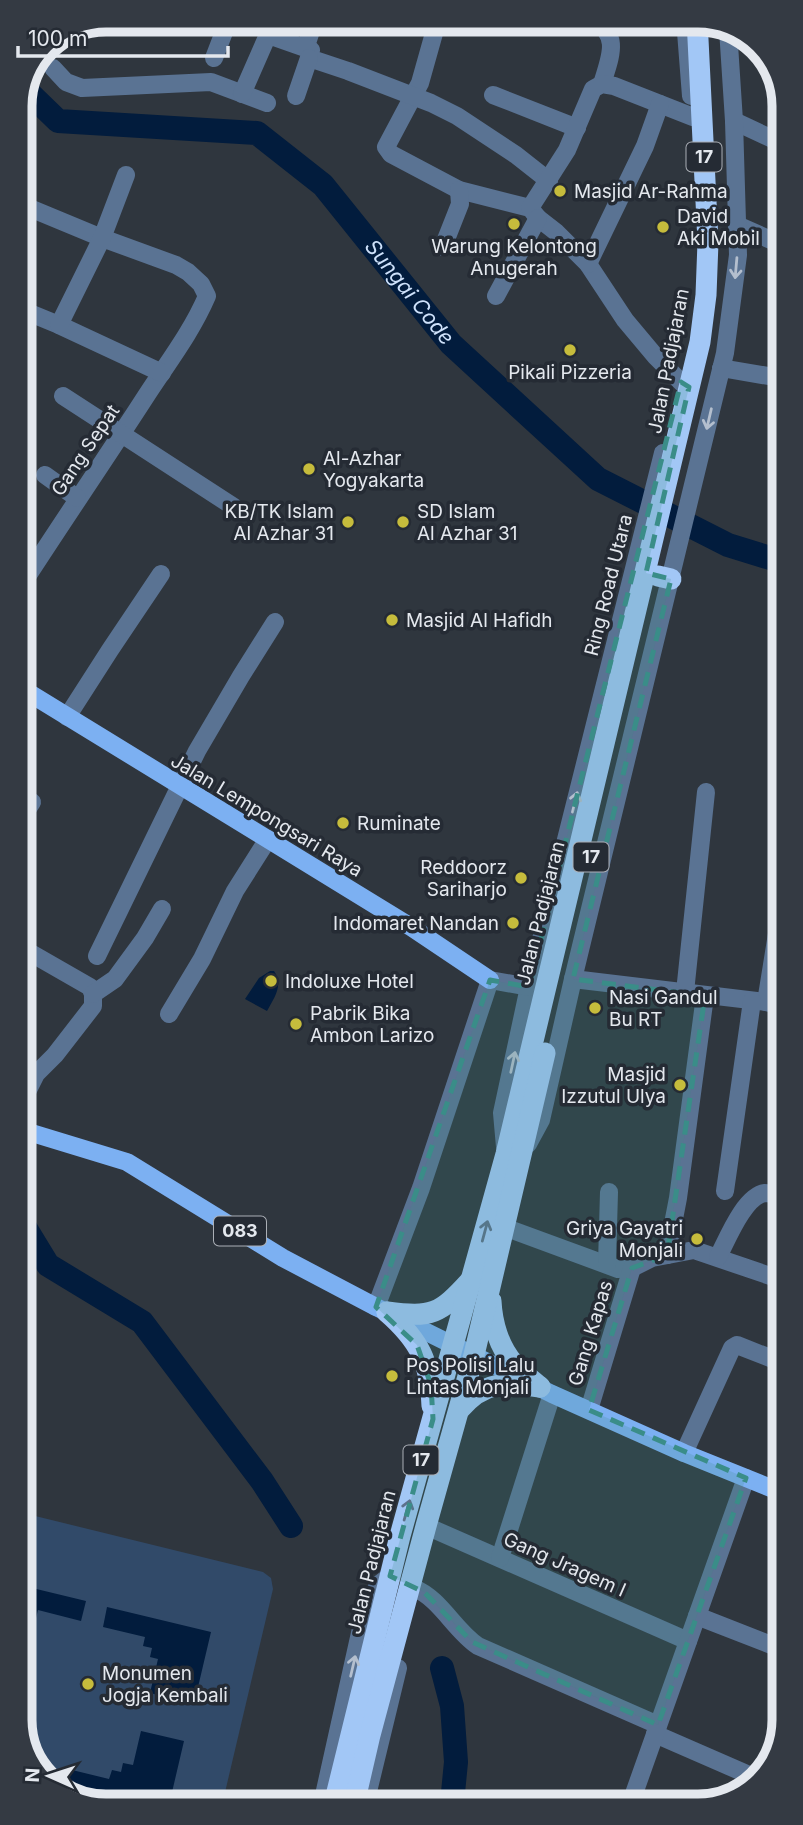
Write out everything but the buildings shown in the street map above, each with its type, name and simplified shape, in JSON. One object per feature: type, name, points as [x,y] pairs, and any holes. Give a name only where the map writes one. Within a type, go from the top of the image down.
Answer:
[{"type":"highway","name":"Jalan Padjajaran","points":[[356,1793],[474,1355],[481,1282],[618,739],[659,563],[685,384],[699,342],[706,295],[708,242],[698,32]]},
{"type":"highway","name":"Jalan Padjajaran","points":[[670,499],[708,348],[716,287],[718,227],[711,33]]},
{"type":"highway","name":"Jalan Padjajaran","points":[[337,1793],[390,1576],[453,1344],[504,1227],[513,1156]]},
{"type":"highway","points":[[382,1309],[425,1315],[481,1282],[503,1346],[514,1364],[546,1390]]},
{"type":"highway","points":[[382,1309],[407,1329],[418,1345],[431,1385],[433,1419]]},
{"type":"highway","points":[[458,1410],[480,1390],[495,1385],[512,1384],[546,1390]]},
{"type":"highway","points":[[390,1576],[413,1585]]},
{"type":"main road","name":"Jalan Lempongsari Raya","points":[[32,695],[411,927],[489,980]]},
{"type":"main road","name":"083","points":[[32,1133],[127,1162],[284,1258],[453,1344]]},
{"type":"main road","points":[[453,1344],[589,1410],[772,1489]]},
{"type":"street","points":[[214,58],[224,32]]},
{"type":"street","points":[[308,40],[311,32]]},
{"type":"street","points":[[434,32],[420,83],[386,147],[391,155],[459,190],[534,213],[588,264],[625,320],[656,357],[685,384]]},
{"type":"street","points":[[603,84],[611,46],[609,32]]},
{"type":"street","points":[[685,384],[699,243],[686,32]]},
{"type":"street","points":[[242,94],[267,37],[274,37],[311,51],[296,96]]},
{"type":"street","points":[[670,499],[722,368],[734,291],[738,255],[729,38]]},
{"type":"street","points":[[309,58],[414,96],[457,116],[516,155],[549,181]]},
{"type":"street","points":[[53,68],[66,82],[82,88],[211,82],[267,103]]},
{"type":"street","points":[[496,296],[549,181],[567,150],[593,89],[603,84],[614,86],[693,117]]},
{"type":"street","points":[[493,95],[577,128]]},
{"type":"street","points":[[588,264],[645,146],[660,104]]},
{"type":"street","points":[[734,121],[772,139]]},
{"type":"street","points":[[59,325],[102,238],[126,175]]},
{"type":"street","points":[[443,247],[460,204],[459,190]]},
{"type":"street","points":[[32,209],[102,238]]},
{"type":"street","points":[[737,225],[772,241]]},
{"type":"street","name":"Gang Sepat","points":[[32,569],[180,346],[207,296],[201,284],[176,265],[102,238]]},
{"type":"street","points":[[32,314],[162,373]]},
{"type":"street","points":[[722,368],[772,377]]},
{"type":"street","points":[[64,396],[234,507]]},
{"type":"street","points":[[45,475],[77,498]]},
{"type":"street","points":[[513,1156],[541,1120],[659,563]]},
{"type":"street","name":"Ring Road Utara","points":[[513,1156],[503,1134],[502,1113],[529,987],[659,563]]},
{"type":"street","points":[[67,717],[161,574]]},
{"type":"street","points":[[97,956],[197,751],[275,622]]},
{"type":"street","points":[[685,992],[706,792]]},
{"type":"street","points":[[169,1014],[202,959],[235,891],[268,839]]},
{"type":"street","points":[[93,993],[116,979],[162,909]]},
{"type":"street","points":[[32,954],[90,987],[93,993],[93,1006],[32,1082]]},
{"type":"street","points":[[725,1191],[772,968]]},
{"type":"street","points":[[573,979],[767,1001]]},
{"type":"street","points":[[382,1309],[489,980],[529,987]]},
{"type":"street","points":[[667,1255],[678,1198],[705,996]]},
{"type":"street","points":[[607,1265],[609,1192]]},
{"type":"street","points":[[718,1257],[750,1201],[765,1193],[772,1194]]},
{"type":"street","points":[[504,1227],[618,1269],[632,1268],[645,1260],[694,1250],[772,1276]]},
{"type":"street","name":"Gang Kapas","points":[[589,1410],[632,1268]]},
{"type":"street","points":[[684,1453],[732,1348],[737,1345],[772,1359]]},
{"type":"street","points":[[500,1558],[546,1390]]},
{"type":"street","points":[[634,1794],[746,1478]]},
{"type":"street","name":"Gang Jragem I","points":[[426,1526],[688,1641]]},
{"type":"street","points":[[324,1793],[364,1615],[379,1585],[390,1576]]},
{"type":"street","points":[[368,1793],[408,1630],[413,1585],[424,1592],[465,1636],[478,1646],[747,1774]]},
{"type":"street","points":[[697,1616],[772,1646]]},
{"type":"highlighted area","points":[[681,382],[689,387],[646,573],[671,579],[573,979],[705,996],[667,1255],[632,1268],[589,1410],[746,1478],[658,1725],[472,1642],[424,1592],[390,1576],[433,1419],[431,1385],[417,1345],[376,1307],[490,980],[529,987]]},
{"type":"shaded area","points":[[274,971],[277,976],[278,986],[267,1011],[245,999],[259,978]]},
{"type":"shaded area","points":[[32,1515],[263,1572],[271,1578],[273,1589],[225,1793],[86,1791],[68,1784],[44,1761],[35,1743],[32,1720]]},
{"type":"shaded area","points":[[32,1588],[86,1601],[81,1621],[38,1610],[36,1618],[32,1617]]},
{"type":"shaded area","points":[[107,1607],[211,1632],[194,1704],[150,1693],[158,1659],[150,1657],[152,1648],[143,1646],[145,1637],[103,1627]]},
{"type":"shaded area","points":[[141,1731],[184,1741],[172,1793],[101,1793],[86,1791],[65,1782],[68,1769],[109,1779],[112,1770],[121,1772],[123,1763],[133,1765]]},
{"type":"waterway","name":"Sungai Code","points":[[33,96],[58,121],[257,133],[323,185],[451,344],[598,479],[728,545],[772,559]]},
{"type":"waterway","points":[[32,1239],[48,1265],[142,1322],[262,1481],[291,1526]]},
{"type":"waterway","points":[[442,1668],[452,1706],[456,1762],[453,1794]]},
{"type":"place","name":"Masjid Ar-Rahma","points":[[560,191]]},
{"type":"place","name":"Warung Kelontong Anugerah","points":[[514,224]]},
{"type":"place","name":"David Aki Mobil","points":[[663,227]]},
{"type":"place","name":"Pikali Pizzeria","points":[[570,350]]},
{"type":"place","name":"Al-Azhar Yogyakarta","points":[[309,469]]},
{"type":"place","name":"KB/TK Islam Al Azhar 31","points":[[348,522]]},
{"type":"place","name":"SD Islam Al Azhar 31","points":[[403,522]]},
{"type":"place","name":"Masjid Al Hafidh","points":[[392,620]]},
{"type":"place","name":"Ruminate","points":[[343,823]]},
{"type":"place","name":"Reddoorz Sariharjo","points":[[521,878]]},
{"type":"place","name":"Indomaret Nandan","points":[[513,923]]},
{"type":"place","name":"Indoluxe Hotel","points":[[271,981]]},
{"type":"place","name":"Nasi Gandul Bu RT","points":[[595,1008]]},
{"type":"place","name":"Pabrik Bika Ambon Larizo","points":[[296,1024]]},
{"type":"place","name":"Masjid Izzutul Ulya","points":[[680,1085]]},
{"type":"place","name":"Griya Gayatri Monjali","points":[[697,1239]]},
{"type":"place","name":"Pos Polisi Lalu Lintas Monjali","points":[[392,1376]]},
{"type":"place","name":"Monumen Jogja Kembali","points":[[88,1684]]}]
